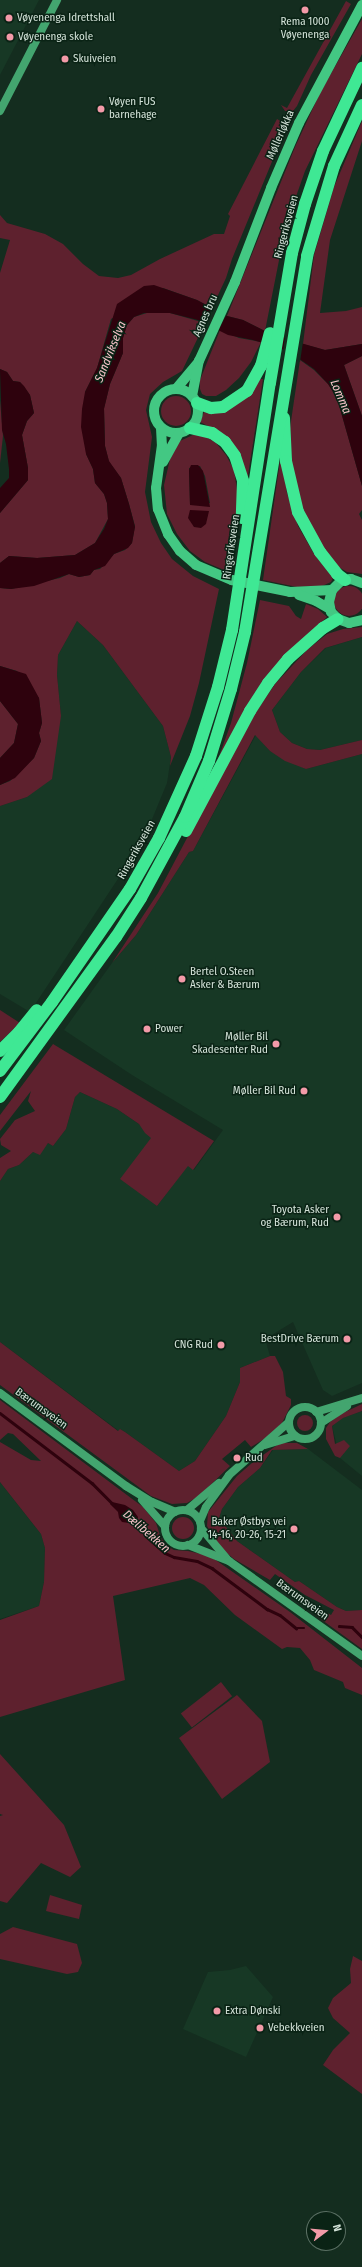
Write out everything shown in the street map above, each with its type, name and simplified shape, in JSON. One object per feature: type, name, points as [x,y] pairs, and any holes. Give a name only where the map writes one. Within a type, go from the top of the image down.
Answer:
[{"type":"highway","name":"Ringeriksveien","points":[[15,1044],[104,928],[130,889],[159,838],[196,756],[226,658],[243,566],[270,383],[292,253],[313,180],[341,109],[362,68]]},
{"type":"highway","points":[[0,1097],[116,937],[155,874],[185,817],[208,761],[224,714],[238,662],[251,596],[298,299],[320,208],[334,166],[362,104]]},
{"type":"highway","points":[[194,396],[211,408],[223,407],[247,391],[256,377],[268,346],[273,322],[284,296]]},
{"type":"highway","points":[[284,389],[286,461],[298,512],[320,552],[337,574],[345,580]]},
{"type":"highway","points":[[181,434],[206,430],[219,437],[230,449],[238,464],[243,481],[244,506],[241,536],[243,566]]},
{"type":"highway","points":[[116,937],[130,928],[161,878],[250,711],[268,683],[288,659],[323,628],[338,619]]},
{"type":"highway","points":[[0,1051],[15,1044]]},
{"type":"highway","points":[[0,1071],[15,1044]]},
{"type":"main road","points":[[0,112],[58,0]]},
{"type":"main road","name":"Møllerløkka","points":[[235,282],[271,188],[299,123],[362,5]]},
{"type":"main road","name":"Agnes bru","points":[[180,386],[199,361],[235,282]]},
{"type":"main road","name":"Agnes bru","points":[[194,396],[199,361]]},
{"type":"main road","points":[[158,473],[181,434],[198,417],[194,396],[180,386],[162,394],[157,400],[154,414],[162,432],[158,473],[157,498],[161,518],[173,543],[196,565],[218,576],[290,592],[316,601],[330,609],[338,619],[349,623],[362,620]]},
{"type":"main road","points":[[162,432],[167,431],[181,434]]},
{"type":"main road","points":[[330,609],[328,602],[332,590],[345,580],[362,583]]},
{"type":"main road","points":[[290,592],[332,590]]},
{"type":"main road","name":"Bærumsveien","points":[[0,1393],[126,1486],[150,1507],[165,1526]]},
{"type":"main road","points":[[316,1412],[359,1399]]},
{"type":"main road","points":[[321,1423],[359,1399]]},
{"type":"main road","points":[[228,1476],[206,1507],[200,1525],[198,1538],[188,1545],[178,1545],[172,1541],[167,1536],[165,1526],[168,1519],[175,1512],[187,1510],[264,1446],[289,1422],[294,1412],[301,1408],[309,1408],[316,1412],[321,1423],[319,1432],[311,1438],[305,1439],[295,1436],[264,1446]]},
{"type":"main road","points":[[289,1422],[291,1430],[295,1436]]},
{"type":"main road","name":"Bærumsveien","points":[[126,1486],[152,1502],[175,1512]]},
{"type":"main road","points":[[187,1510],[194,1513],[200,1525]]},
{"type":"main road","name":"Bærumsveien","points":[[200,1525],[229,1561]]},
{"type":"main road","name":"Bærumsveien","points":[[188,1545],[229,1561],[362,1656]]},
{"type":"shaded area","name":"Vøyenenga skole","points":[[0,0],[39,0],[0,75]]},
{"type":"shaded area","points":[[346,1],[351,4],[311,75],[297,106],[293,111],[285,111],[281,105],[287,108]]},
{"type":"shaded area","points":[[362,19],[362,54],[305,171],[286,225],[265,331],[243,320],[227,316],[295,147],[320,93]]},
{"type":"shaded area","points":[[277,119],[287,125],[232,259],[226,278],[212,308],[197,300],[163,288],[111,319],[97,368],[85,392],[86,454],[93,469],[95,483],[104,494],[107,503],[108,519],[95,543],[75,555],[37,558],[9,556],[0,563],[0,513],[28,480],[28,468],[22,435],[27,421],[34,413],[30,395],[20,382],[13,381],[7,372],[0,369],[0,273],[10,240],[0,238],[0,215],[7,223],[45,234],[63,244],[83,264],[99,276],[118,278],[131,275],[160,259],[214,234],[224,234],[230,216],[228,214]]},
{"type":"shaded area","points":[[362,121],[362,141],[330,240],[320,313],[346,311],[362,307],[362,344],[325,350],[303,344],[314,255],[334,187]]},
{"type":"shaded area","points":[[150,312],[170,313],[205,323],[182,371],[163,382],[150,394],[146,410],[152,437],[145,492],[151,522],[161,543],[172,559],[193,576],[219,589],[199,683],[190,716],[170,766],[171,757],[163,726],[103,645],[77,621],[58,655],[57,675],[61,716],[52,779],[27,797],[0,806],[0,785],[10,781],[34,758],[41,741],[39,733],[42,723],[39,698],[17,671],[0,666],[0,588],[11,589],[60,578],[69,574],[79,577],[90,575],[94,570],[100,569],[114,554],[125,550],[132,543],[135,526],[129,504],[121,478],[109,462],[105,446],[104,408],[110,384],[123,353],[123,338],[127,325],[134,317]]},
{"type":"shaded area","points":[[220,330],[239,338],[261,342],[251,362],[239,378],[226,390],[216,396],[206,396],[202,394],[200,389],[200,380]]},
{"type":"shaded area","points":[[362,356],[362,416],[344,365]]},
{"type":"shaded area","points":[[300,360],[314,370],[328,384],[337,398],[362,486],[362,510],[359,514],[362,520],[362,574],[347,572],[337,566],[320,544],[302,509],[292,470],[290,428]]},
{"type":"shaded area","points":[[260,379],[263,379],[247,482],[218,431],[200,422],[204,412],[220,413]]},
{"type":"shaded area","points":[[176,396],[187,400],[191,411],[187,422],[176,426],[165,422],[161,411],[165,400]]},
{"type":"shaded area","points":[[0,400],[3,436],[0,463]]},
{"type":"shaded area","points":[[195,434],[205,436],[216,443],[226,455],[234,470],[238,497],[229,572],[205,562],[190,551],[177,534],[167,514],[164,485],[170,459],[180,441]],"holes":[[[200,466],[205,476],[210,503],[190,505],[189,468]]]},
{"type":"shaded area","points":[[281,454],[287,493],[298,526],[314,554],[333,578],[331,582],[322,586],[297,587],[263,580]]},
{"type":"shaded area","points":[[349,586],[360,590],[364,601],[360,612],[349,616],[338,612],[334,601],[338,590]]},
{"type":"shaded area","points":[[260,600],[289,606],[296,616],[301,619],[306,604],[318,609],[327,617],[299,642],[220,759],[218,759],[231,723],[247,663]]},
{"type":"shaded area","points":[[77,621],[103,645],[163,726],[171,757],[167,783],[143,841],[30,1012],[0,994],[0,806],[27,797],[61,716],[57,675],[58,655]]},
{"type":"shaded area","points":[[362,627],[362,637],[325,648],[301,672],[272,710],[280,732],[292,743],[307,749],[320,750],[362,740],[362,754],[306,769],[285,761],[270,751],[255,735],[193,851],[189,852],[136,935],[112,963],[158,893],[244,730],[275,684],[307,650],[327,634],[343,629]]},
{"type":"shaded area","points":[[362,637],[362,740],[320,750],[307,749],[292,743],[280,732],[272,710],[301,672],[326,648]]},
{"type":"shaded area","points":[[0,701],[18,724],[14,743],[0,758]]},
{"type":"shaded area","points":[[256,735],[270,751],[306,769],[362,754],[362,1383],[332,1396],[323,1390],[293,1322],[265,1339],[270,1356],[240,1368],[240,1382],[226,1416],[195,1461],[179,1471],[125,1432],[120,1429],[119,1431],[0,1342],[0,1181],[8,1169],[19,1165],[33,1152],[37,1153],[48,1143],[53,1146],[66,1129],[75,1097],[80,1092],[117,1109],[139,1124],[152,1138],[157,1206],[188,1165],[194,1170],[223,1130],[132,1075],[64,1030],[112,963],[136,935],[189,852],[193,851]]},
{"type":"shaded area","points":[[0,1010],[20,1023],[0,1042]]},
{"type":"shaded area","points":[[53,1044],[214,1141],[193,1170],[188,1166],[157,1206],[120,1179],[151,1138],[145,1133],[139,1124],[117,1109],[80,1092],[75,1097],[66,1129],[53,1146],[48,1143],[40,1155],[33,1152],[19,1165],[8,1169],[0,1181],[0,1158],[11,1151],[1,1145],[0,1139],[15,1120],[35,1111],[28,1101],[31,1091],[0,1131],[0,1115]]},
{"type":"shaded area","points":[[0,1342],[118,1431],[120,1429],[125,1432],[179,1471],[195,1461],[226,1416],[240,1382],[240,1368],[270,1356],[275,1356],[283,1372],[286,1396],[291,1399],[291,1405],[282,1423],[267,1437],[251,1447],[245,1440],[222,1459],[230,1466],[199,1496],[187,1503],[172,1504],[151,1496],[0,1385]]},
{"type":"shaded area","points":[[0,1400],[143,1507],[156,1523],[161,1538],[167,1546],[174,1550],[188,1551],[210,1556],[290,1612],[362,1668],[362,1695],[345,1688],[343,1682],[314,1670],[310,1660],[300,1648],[287,1647],[282,1649],[235,1615],[204,1585],[190,1578],[113,1596],[125,1680],[0,1717],[0,1620],[39,1606],[44,1582],[45,1548],[41,1534],[0,1482],[0,1442],[31,1460],[41,1461],[13,1434],[8,1433],[0,1440]]},
{"type":"shaded area","points":[[362,1404],[362,1411],[343,1418],[332,1426],[335,1444],[344,1440],[350,1446],[340,1458],[335,1456],[326,1439],[326,1428],[330,1422],[341,1414]]},
{"type":"shaded area","points":[[362,1411],[362,1476],[340,1458],[332,1426],[342,1418]]},
{"type":"shaded area","points":[[305,1415],[311,1417],[313,1423],[311,1429],[305,1431],[299,1429],[297,1423],[299,1417]]},
{"type":"shaded area","points":[[280,1443],[297,1443],[308,1449],[272,1450],[260,1468],[238,1487],[222,1509],[219,1518],[237,1541],[295,1582],[299,1581],[337,1607],[346,1611],[362,1610],[362,1649],[322,1620],[303,1603],[305,1600],[331,1615],[334,1610],[305,1595],[275,1574],[270,1580],[234,1559],[221,1548],[207,1526],[208,1512],[237,1476]]},
{"type":"shaded area","name":"Baker Østbys vei 14-16, 20-26, 15-21","points":[[308,1449],[362,1490],[362,1610],[346,1611],[337,1607],[299,1581],[295,1582],[237,1541],[219,1518],[222,1509],[238,1487],[260,1468],[273,1450]]},
{"type":"shaded area","points":[[0,1482],[41,1534],[45,1548],[44,1582],[39,1606],[0,1619]]},
{"type":"shaded area","points":[[183,1517],[191,1520],[194,1528],[191,1536],[183,1539],[175,1536],[172,1528],[175,1520]]},
{"type":"shaded area","points":[[221,1682],[232,1696],[192,1728],[181,1713]]},
{"type":"shaded area","points":[[237,1695],[262,1721],[270,1762],[222,1799],[179,1738]]},
{"type":"shaded area","points":[[0,1754],[64,1825],[81,1867],[70,1877],[41,1863],[7,1903],[0,1901],[0,1816],[3,1815],[0,1814]]},
{"type":"shaded area","points":[[50,1895],[82,1905],[79,1919],[46,1911]]},
{"type":"shaded area","points":[[13,1927],[77,1944],[82,1963],[78,1972],[67,1974],[0,1959],[0,1934]]},
{"type":"shaded area","points":[[353,1956],[362,1961],[362,2094],[323,2065],[333,2050],[350,2033],[333,2018],[328,2008],[333,1998],[351,1983],[350,1969]]},
{"type":"shaded area","points":[[246,1966],[273,1997],[246,2057],[183,2029],[208,1972],[230,1970]]},
{"type":"water","name":"Sandvikselva","points":[[154,285],[197,300],[227,316],[243,320],[265,331],[325,350],[362,344],[362,356],[344,365],[362,416],[362,486],[337,398],[328,384],[314,369],[288,351],[253,340],[228,335],[198,320],[170,313],[144,313],[134,317],[127,325],[123,338],[123,353],[110,384],[104,409],[105,446],[109,461],[121,478],[129,504],[135,527],[132,543],[128,548],[114,554],[105,566],[94,570],[90,575],[79,577],[69,574],[34,586],[11,589],[0,588],[0,563],[9,556],[37,558],[75,555],[95,543],[104,529],[108,519],[107,503],[104,494],[95,483],[93,469],[86,454],[81,427],[85,392],[97,368],[117,304],[144,286]]},
{"type":"water","points":[[0,369],[7,372],[13,381],[20,382],[24,386],[30,395],[34,413],[27,421],[22,435],[28,468],[28,480],[0,513],[0,488],[9,478],[9,469],[6,444],[2,430]]},
{"type":"water","points":[[191,465],[198,465],[203,471],[210,507],[190,505],[189,470]]},
{"type":"water","points":[[190,510],[209,511],[206,524],[201,528],[194,527],[188,518]]},
{"type":"water","points":[[0,666],[26,674],[39,698],[42,723],[39,733],[41,741],[34,758],[15,778],[0,785],[0,758],[14,743],[18,724],[0,701]]},
{"type":"water","points":[[112,1502],[125,1505],[133,1510],[138,1517],[136,1524],[122,1522],[119,1518],[118,1512],[110,1504]]},
{"type":"pier","points":[[213,306],[227,313],[218,332],[203,325]]},
{"type":"pier","points":[[285,336],[303,342],[300,362],[283,352]]},
{"type":"waterway","name":"Dælibekken","points":[[0,1413],[92,1483],[114,1505]]},
{"type":"waterway","name":"Dælibekken","points":[[136,1521],[146,1536],[165,1553],[174,1557],[197,1561],[212,1568],[267,1609],[280,1615],[296,1628],[304,1628]]},
{"type":"waterway","name":"Dælibekken","points":[[339,1626],[352,1627],[362,1637]]},
{"type":"place","name":"Rema 1000 Vøyenenga","points":[[305,10]]},
{"type":"place","name":"Vøyenenga Idrettshall","points":[[9,18]]},
{"type":"place","name":"Vøyenenga skole","points":[[10,37]]},
{"type":"place","name":"Skuiveien","points":[[65,59]]},
{"type":"place","name":"Vøyen FUS barnehage","points":[[101,109]]},
{"type":"place","name":"Bertel O.Steen Asker & Bærum","points":[[182,979]]},
{"type":"place","name":"Power","points":[[147,1029]]},
{"type":"place","name":"Møller Bil Skadesenter Rud","points":[[276,1044]]},
{"type":"place","name":"Møller Bil Rud","points":[[304,1091]]},
{"type":"place","name":"Toyota Asker og Bærum, Rud","points":[[337,1217]]},
{"type":"place","name":"BestDrive Bærum","points":[[347,1339]]},
{"type":"place","name":"CNG Rud","points":[[221,1345]]},
{"type":"place","name":"Rud","points":[[237,1458]]},
{"type":"place","name":"Baker Østbys vei 14-16, 20-26, 15-21","points":[[294,1529]]},
{"type":"place","name":"Extra Dønski","points":[[217,2011]]},
{"type":"place","name":"Vebekkveien","points":[[260,2028]]},
{"type":"water label","name":"Lomma","points":[[340,397]]}]
